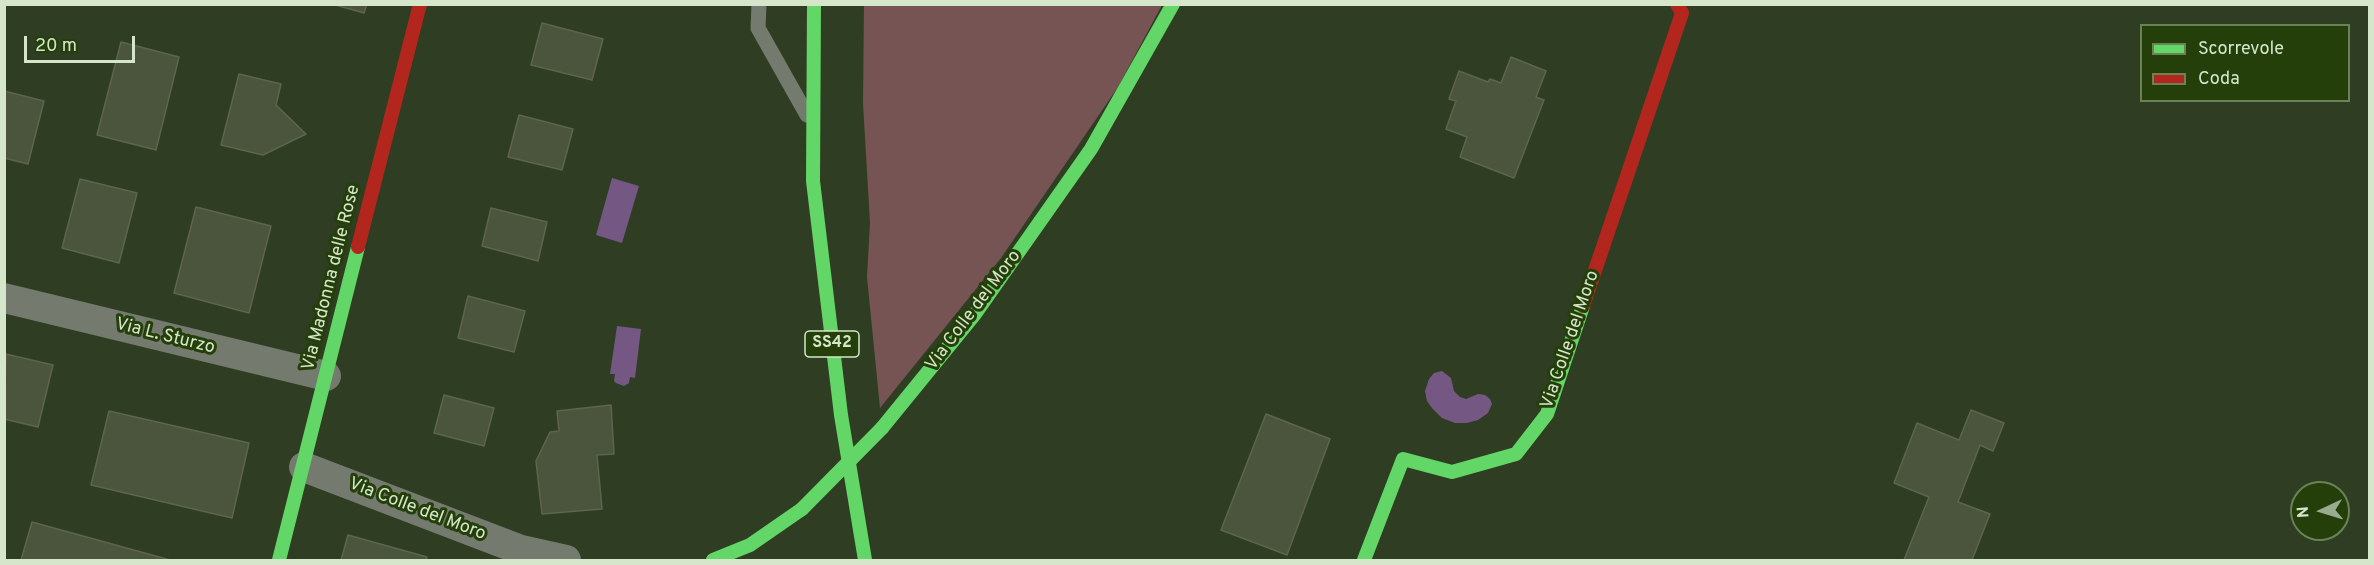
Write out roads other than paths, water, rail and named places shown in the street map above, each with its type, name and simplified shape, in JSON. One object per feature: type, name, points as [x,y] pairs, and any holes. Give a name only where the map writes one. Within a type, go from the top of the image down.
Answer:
[{"type":"main road","name":"Via Madonna delle Rose","points":[[279,561],[420,4]]},
{"type":"main road","name":"SS42","points":[[814,4],[813,181],[839,403],[865,561]]},
{"type":"main road","name":"Via Colle del Moro","points":[[713,561],[750,545],[802,509],[882,428],[975,314],[1091,149],[1173,4]]},
{"type":"main road","name":"Via Colle del Moro","points":[[1364,561],[1403,459],[1452,472],[1515,454],[1547,414],[1682,13],[1677,4]]},
{"type":"street","name":"Via L. Sturzo","points":[[4,298],[326,376]]},
{"type":"street","name":"Via Colle del Moro","points":[[304,466],[521,550],[566,561]]},
{"type":"lane","points":[[759,4],[759,28],[814,126]]}]
